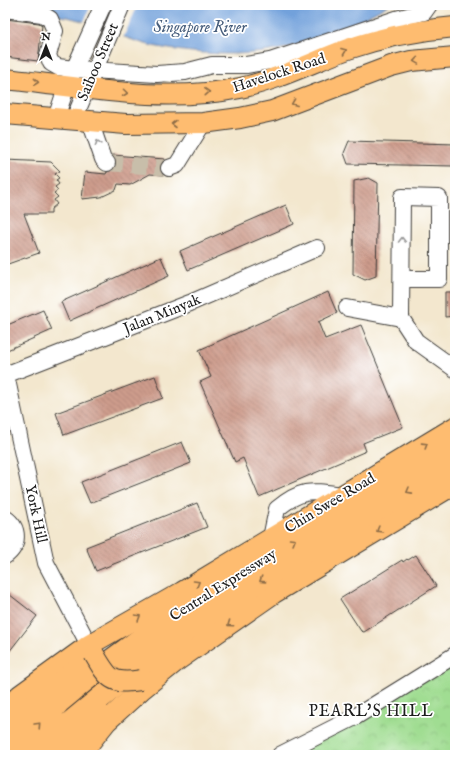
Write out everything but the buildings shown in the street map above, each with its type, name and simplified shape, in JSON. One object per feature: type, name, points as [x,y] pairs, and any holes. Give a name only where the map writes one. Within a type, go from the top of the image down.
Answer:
[{"type":"highway","name":"Central Expressway","points":[[38,755],[74,720],[153,653],[174,626],[455,442]]},
{"type":"highway","name":"Central Expressway","points":[[13,755],[59,702],[94,673],[361,517],[455,466]]},
{"type":"highway","points":[[5,733],[67,676],[137,634],[174,626],[177,642],[85,729],[64,755]]},
{"type":"main road","name":"Havelock Road","points":[[5,79],[70,77],[90,80],[132,94],[161,95],[222,91],[270,79],[348,49],[384,39],[424,30],[455,27]]},
{"type":"main road","name":"Havelock Road","points":[[5,114],[126,124],[203,123],[240,118],[272,111],[391,66],[411,61],[455,57]]},
{"type":"main road","name":"Chin Swee Road","points":[[5,710],[20,695],[93,647],[455,427]]},
{"type":"main road","points":[[80,755],[107,721],[141,690],[178,660],[280,590],[453,490]]},
{"type":"main road","points":[[93,647],[110,677],[120,682],[141,680],[178,660]]},
{"type":"street","name":"Saiboo Street","points":[[73,119],[70,77],[103,5]]},
{"type":"street","name":"Saiboo Street","points":[[73,119],[122,5]]},
{"type":"street","points":[[5,9],[42,14],[50,19],[55,31],[48,55],[50,63],[58,67],[70,77]]},
{"type":"street","points":[[90,80],[185,72],[212,65],[246,64],[270,61],[426,9]]},
{"type":"street","points":[[73,119],[107,163]]},
{"type":"street","points":[[169,168],[177,165],[203,123]]},
{"type":"street","points":[[402,279],[439,279],[439,198],[402,197],[401,318],[416,341],[455,369]]},
{"type":"street","name":"Jalan Minyak","points":[[5,375],[190,303],[316,248]]},
{"type":"street","points":[[347,308],[401,318]]},
{"type":"street","name":"York Hill","points":[[5,375],[46,562],[93,647]]},
{"type":"street","points":[[5,556],[12,550],[16,543],[16,535],[10,523],[37,520]]},
{"type":"street","points":[[280,755],[355,717],[455,655]]},
{"type":"green space","points":[[455,659],[455,755],[288,755]]},
{"type":"water","name":"Singapore River","points":[[5,5],[389,5],[343,28],[294,46],[260,52],[224,54],[153,46],[134,41],[79,20],[21,10]]},
{"type":"pier","points":[[91,5],[138,5],[123,38],[83,24]]},
{"type":"tunnel","points":[[107,163],[169,168]]},
{"type":"district","name":"PEARL'S HILL","points":[[371,712]]}]
